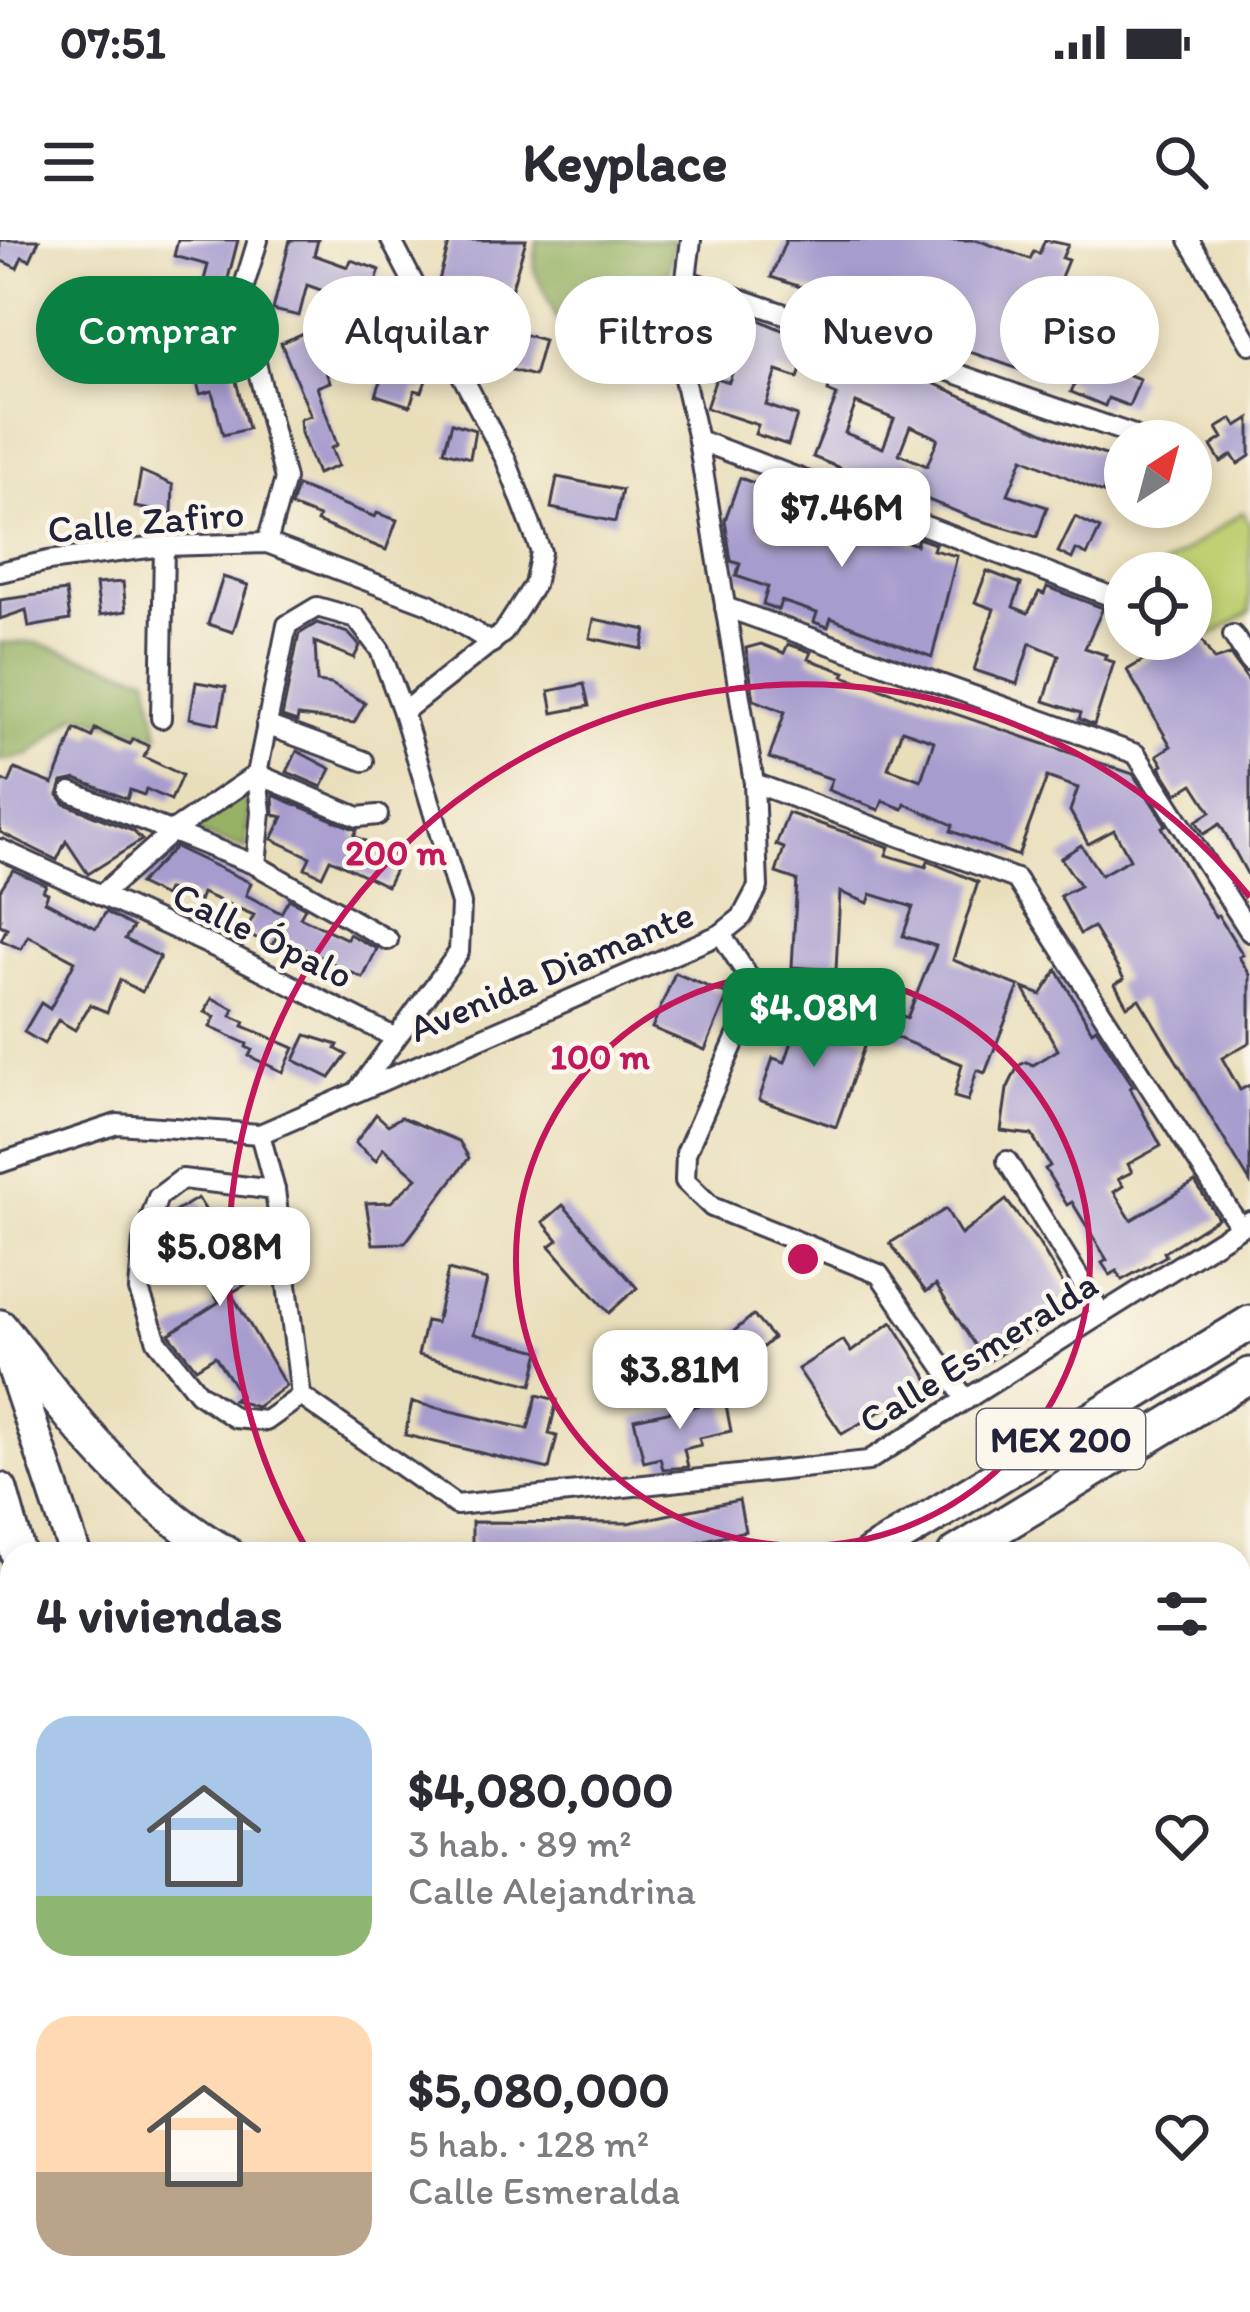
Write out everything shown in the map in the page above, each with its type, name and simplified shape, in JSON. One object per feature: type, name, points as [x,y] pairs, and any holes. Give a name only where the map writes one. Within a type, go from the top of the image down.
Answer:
[{"type":"highway","name":"MEX 200","points":[[892,1542],[1250,1323]]},
{"type":"highway","points":[[0,1329],[129,1483],[205,1542]]},
{"type":"highway","name":"MEX 200","points":[[975,1542],[1250,1375]]},
{"type":"highway","points":[[0,1490],[15,1542]]},
{"type":"main road","points":[[0,1329],[71,1542]]},
{"type":"street","points":[[258,240],[240,299],[286,479],[267,543]]},
{"type":"street","points":[[391,240],[506,460],[541,552],[534,586],[492,643],[404,712]]},
{"type":"street","name":"Avenida Diamante","points":[[688,276],[691,240]]},
{"type":"street","points":[[1189,240],[1250,344]]},
{"type":"street","points":[[756,304],[1104,425]]},
{"type":"street","name":"Avenida Diamante","points":[[0,1163],[117,1124],[260,1134],[721,934],[742,916],[758,887],[754,783],[685,384]]},
{"type":"street","points":[[698,440],[1104,594]]},
{"type":"street","name":"Calle Zafiro","points":[[0,572],[164,546],[267,543],[429,604],[492,643]]},
{"type":"street","points":[[161,718],[164,546]]},
{"type":"street","name":"Calle Ópalo","points":[[256,865],[257,774],[287,625],[316,607],[356,618],[380,650],[404,712],[461,904],[459,952],[358,1090]]},
{"type":"street","points":[[725,607],[1136,754],[1250,932]]},
{"type":"street","points":[[1233,635],[1250,662]]},
{"type":"street","points":[[266,725],[364,761]]},
{"type":"street","points":[[257,774],[358,817],[378,815]]},
{"type":"street","name":"Calle Ópalo","points":[[101,895],[174,830],[257,774]]},
{"type":"street","points":[[754,783],[1016,879],[1245,1224]]},
{"type":"street","points":[[71,792],[256,865],[388,940]]},
{"type":"street","name":"Calle Ópalo","points":[[0,849],[394,1036]]},
{"type":"street","points":[[721,934],[757,990],[686,1153],[685,1181],[712,1207],[879,1274],[966,1400]]},
{"type":"street","points":[[260,1134],[275,1190],[301,1396],[266,1421],[235,1418],[198,1393],[157,1341],[139,1291],[143,1240],[158,1197],[182,1179],[275,1190]]},
{"type":"street","points":[[1007,1161],[1101,1313]]},
{"type":"street","name":"Calle Esmeralda","points":[[301,1396],[456,1505],[868,1461],[1245,1224]]},
{"type":"green space","points":[[537,240],[675,240],[667,276],[555,276],[555,315],[534,270]]},
{"type":"green space","points":[[1243,512],[1250,524],[1250,612],[1212,635],[1212,552],[1184,552]]},
{"type":"green space","points":[[0,643],[37,643],[148,677],[159,735],[77,715],[29,755],[0,761]]},
{"type":"green space","points":[[241,792],[249,794],[246,849],[191,831],[212,808],[235,801]]},
{"type":"building","points":[[0,240],[39,240],[30,260],[22,257],[17,268],[0,260]]},
{"type":"building","points":[[178,240],[238,240],[229,276],[205,276],[208,265],[174,256]]},
{"type":"building","points":[[290,240],[318,240],[314,255],[348,267],[351,260],[380,270],[378,276],[303,276],[299,316],[279,311],[279,285]]},
{"type":"building","points":[[450,240],[526,240],[515,276],[440,276]]},
{"type":"building","points":[[786,240],[977,240],[1030,259],[1034,251],[1039,254],[1045,240],[1068,245],[1061,276],[1000,276],[1000,362],[976,354],[976,276],[771,277]]},
{"type":"building","points":[[756,319],[780,329],[780,372],[766,405],[797,416],[788,445],[755,434],[758,425],[706,408],[714,384],[756,384]]},
{"type":"building","points":[[303,333],[303,384],[325,384],[317,387],[337,445],[331,448],[338,466],[317,474],[301,433],[300,419],[311,416],[281,343]]},
{"type":"building","points":[[531,336],[544,340],[531,375]]},
{"type":"building","points":[[198,384],[237,384],[248,429],[223,435],[212,391],[200,394]]},
{"type":"building","points":[[380,384],[425,384],[422,392],[415,390],[410,406],[376,395]]},
{"type":"building","points":[[830,384],[935,384],[1104,454],[1103,493],[1023,458],[1008,494],[1047,507],[1037,537],[972,518],[902,489],[901,493],[813,457],[837,395],[828,391]],"holes":[[[856,403],[894,419],[883,448],[845,433]],[[910,426],[938,438],[927,466],[899,454]]]},
{"type":"building","points":[[1075,384],[1138,384],[1129,406],[1108,398],[1105,406],[1071,392]]},
{"type":"building","points":[[1250,418],[1250,456],[1238,464],[1232,455],[1221,462],[1212,448],[1223,438],[1217,428],[1232,419],[1237,426]]},
{"type":"building","points":[[452,423],[475,430],[470,458],[444,451]]},
{"type":"building","points":[[141,471],[173,485],[172,514],[135,507]]},
{"type":"building","points":[[557,477],[622,490],[615,522],[551,508]]},
{"type":"building","points":[[740,478],[773,490],[760,530],[782,538],[797,499],[916,545],[918,538],[935,544],[933,550],[957,556],[932,657],[831,618],[828,627],[814,622],[817,613],[781,601],[778,610],[763,604],[768,587],[736,576],[740,564],[731,561],[725,520]]},
{"type":"building","points":[[297,486],[375,517],[377,513],[397,520],[386,550],[291,506]]},
{"type":"building","points":[[1075,517],[1100,529],[1087,555],[1076,550],[1072,559],[1058,552]]},
{"type":"building","points":[[987,571],[1021,584],[1013,607],[1028,613],[1047,587],[1103,608],[1085,648],[1114,662],[1094,725],[1079,719],[1081,713],[1044,701],[1059,655],[1030,643],[1017,684],[974,670],[994,609],[975,602]]},
{"type":"building","points":[[223,577],[248,585],[233,632],[208,624]]},
{"type":"building","points":[[123,582],[126,611],[100,615],[96,584]]},
{"type":"building","points":[[66,591],[70,620],[29,627],[26,610],[0,619],[0,600]]},
{"type":"building","points":[[594,619],[646,630],[642,649],[590,638]]},
{"type":"building","points":[[317,623],[348,633],[360,646],[354,658],[315,642],[317,682],[331,684],[365,703],[354,723],[298,716],[297,722],[282,717],[299,634]]},
{"type":"building","points":[[761,644],[784,653],[788,644],[811,652],[808,659],[845,672],[843,676],[1133,774],[1215,917],[1218,915],[1243,955],[1239,957],[1250,975],[1250,1042],[1222,1058],[1240,1090],[1250,1085],[1250,1182],[1139,999],[1127,1006],[1115,984],[1124,979],[1093,927],[1080,934],[1060,896],[1080,886],[1061,858],[1081,845],[1101,875],[1130,859],[1114,830],[1088,844],[1070,811],[1078,788],[1047,777],[1018,856],[951,831],[953,825],[905,804],[903,809],[883,801],[879,810],[828,790],[832,779],[769,758],[785,712],[754,700],[746,648]],"holes":[[[902,730],[934,741],[921,780],[888,768]]]},
{"type":"building","points":[[1230,655],[1250,683],[1250,879],[1220,824],[1204,834],[1196,821],[1211,812],[1193,784],[1177,794],[1160,767],[1157,755],[1171,746],[1127,670],[1144,660],[1214,660]]},
{"type":"building","points":[[196,682],[226,687],[219,724],[190,718]]},
{"type":"building","points":[[584,684],[589,706],[553,713],[549,691]]},
{"type":"building","points":[[75,729],[92,737],[95,729],[130,744],[133,739],[149,746],[144,757],[182,775],[171,800],[146,789],[144,795],[130,790],[127,799],[76,779],[62,782],[58,795],[65,804],[133,831],[142,840],[88,874],[66,841],[57,860],[0,832],[0,779],[9,783],[15,769],[53,784]]},
{"type":"building","points":[[297,751],[331,769],[322,787],[287,772]]},
{"type":"building","points":[[273,795],[357,830],[354,836],[392,853],[389,859],[398,863],[387,886],[330,859],[322,876],[305,868],[310,857],[272,839],[283,817],[274,815]]},
{"type":"building","points":[[788,813],[889,847],[886,855],[926,867],[928,861],[978,882],[953,960],[1019,986],[985,1073],[977,1070],[968,1101],[954,1097],[962,1064],[892,1036],[900,1015],[907,1018],[936,946],[903,936],[913,907],[871,894],[868,903],[840,892],[836,970],[792,967],[797,880],[776,873],[784,848],[776,845]]},
{"type":"building","points":[[175,847],[251,883],[246,895],[281,913],[289,899],[305,908],[300,917],[377,949],[363,978],[277,936],[272,946],[245,932],[254,915],[202,893],[199,901],[167,890],[164,896],[139,884]]},
{"type":"building","points":[[13,870],[46,885],[45,901],[96,928],[106,912],[133,927],[125,939],[160,957],[142,992],[120,980],[107,1012],[90,1005],[75,1030],[58,1020],[44,1044],[24,1032],[41,1003],[50,1009],[75,961],[28,936],[21,949],[1,940],[7,928],[0,925],[0,890]]},
{"type":"building","points":[[1057,970],[1092,1031],[1096,1028],[1133,1086],[1161,1146],[1128,1164],[1132,1172],[1118,1179],[1123,1186],[1114,1192],[1131,1220],[1195,1182],[1218,1218],[1164,1252],[1166,1256],[1122,1280],[1117,1271],[1110,1275],[1102,1263],[1107,1260],[1072,1202],[1067,1205],[1045,1169],[1050,1166],[1032,1135],[1001,1131],[1007,1089],[1018,1066],[1033,1065],[1058,1050],[1023,988],[1041,995]]},
{"type":"building","points":[[675,973],[728,995],[705,1050],[652,1028]]},
{"type":"building","points":[[212,998],[234,1009],[231,1016],[245,1022],[243,1026],[294,1048],[283,1072],[249,1056],[252,1050],[247,1044],[210,1027],[215,1017],[205,1012]]},
{"type":"building","points":[[789,1010],[867,1038],[836,1127],[759,1100],[773,1058],[785,1062],[796,1030],[784,1026]]},
{"type":"building","points":[[306,1035],[338,1045],[336,1049],[347,1055],[330,1078],[294,1060]]},
{"type":"building","points":[[376,1114],[388,1125],[401,1117],[459,1141],[469,1158],[405,1243],[373,1244],[366,1203],[391,1202],[417,1178],[383,1148],[376,1161],[355,1143]]},
{"type":"building","points":[[198,1198],[250,1282],[231,1293],[286,1386],[257,1407],[233,1400],[240,1395],[215,1356],[196,1368],[169,1334],[219,1302],[193,1260],[182,1266],[161,1234],[174,1226],[168,1216]]},
{"type":"building","points":[[1006,1200],[1076,1306],[986,1363],[936,1285],[926,1292],[890,1243],[946,1209],[961,1235]]},
{"type":"building","points":[[563,1205],[637,1288],[609,1313],[550,1246],[558,1240],[543,1222]]},
{"type":"building","points":[[448,1270],[487,1280],[474,1334],[540,1351],[532,1385],[418,1355],[426,1321],[436,1323]]},
{"type":"building","points":[[753,1315],[773,1338],[747,1361],[726,1338]]},
{"type":"building","points":[[892,1322],[937,1393],[904,1412],[898,1401],[842,1434],[798,1369],[843,1340],[851,1352]]},
{"type":"building","points":[[537,1395],[557,1400],[549,1434],[557,1436],[549,1469],[405,1435],[412,1402],[528,1429]]},
{"type":"building","points":[[725,1400],[731,1431],[699,1438],[701,1445],[684,1449],[688,1467],[663,1469],[660,1458],[644,1462],[634,1419]]},
{"type":"building","points":[[739,1500],[745,1531],[696,1542],[472,1542],[472,1522],[628,1523]]}]
